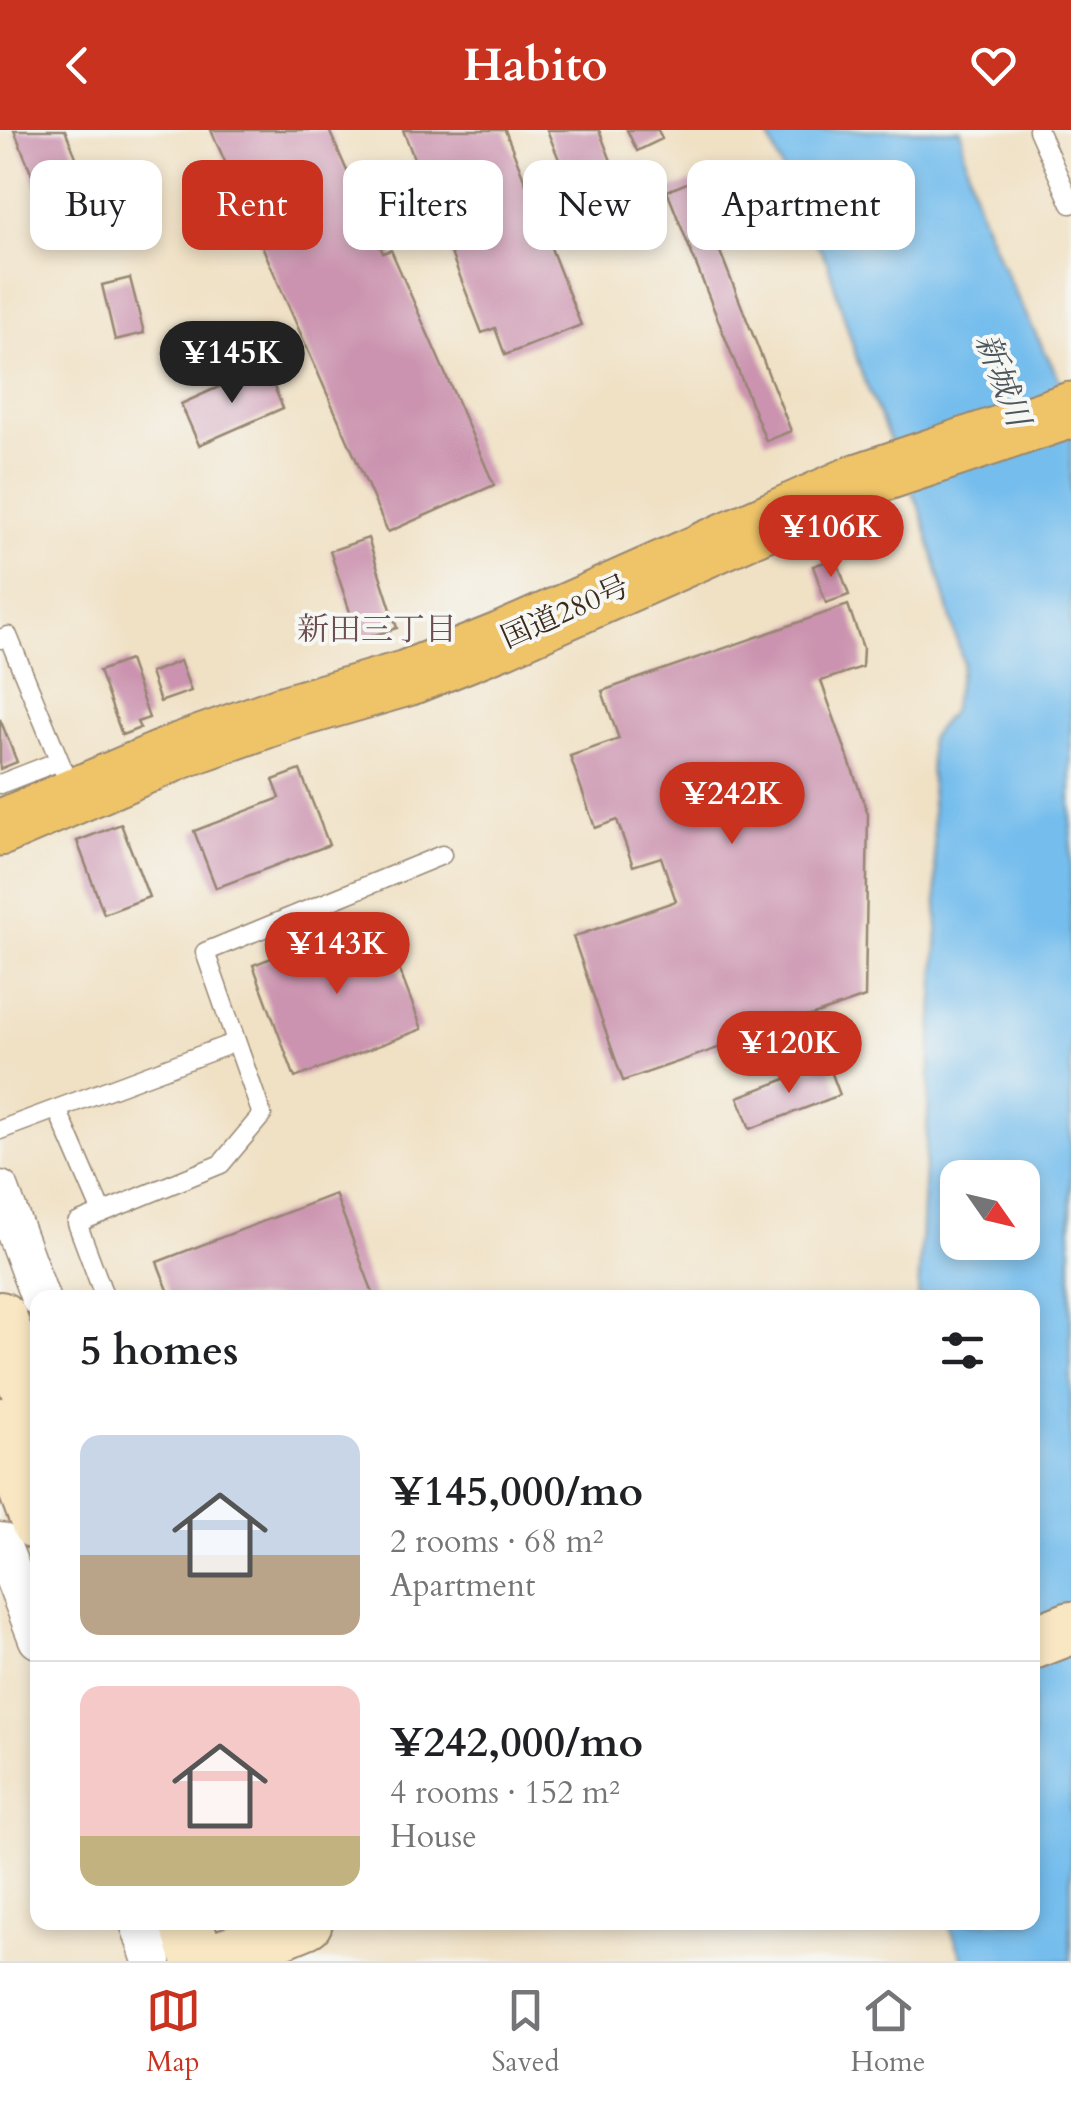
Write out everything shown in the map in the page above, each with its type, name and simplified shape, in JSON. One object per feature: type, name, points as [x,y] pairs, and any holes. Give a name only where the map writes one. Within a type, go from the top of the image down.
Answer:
[{"type":"highway","name":"国道280号","points":[[0,828],[67,779],[182,750],[283,714],[407,678],[502,640],[860,481],[1071,410]]},
{"type":"street","points":[[0,1190],[37,1290]]},
{"type":"street","points":[[0,1318],[30,1397]]},
{"type":"street","points":[[0,1424],[30,1503]]},
{"type":"street","points":[[0,1542],[30,1619]]},
{"type":"street","points":[[1040,1640],[1071,1628]]},
{"type":"street","points":[[142,1930],[152,1961]]},
{"type":"street","points":[[196,1930],[217,1946],[276,1930]]},
{"type":"lane","points":[[1038,130],[1071,204]]},
{"type":"lane","points":[[0,639],[8,636],[67,779],[0,784]]},
{"type":"lane","points":[[102,1290],[77,1222],[221,1164],[262,1114],[204,952],[442,856]]},
{"type":"lane","points":[[0,1130],[236,1042]]},
{"type":"lane","points":[[57,1109],[102,1212]]},
{"type":"water","name":"新城川","points":[[766,130],[961,130],[967,166],[989,236],[1071,402],[1071,1961],[964,1961],[951,1930],[1040,1930],[1040,1290],[918,1290],[938,927],[929,739],[951,712],[963,663],[922,514],[862,375],[820,250],[915,250],[915,160],[778,160]]},
{"type":"building","points":[[14,130],[65,130],[77,160],[30,160],[30,170]]},
{"type":"building","points":[[211,130],[329,130],[343,162],[343,250],[391,250],[494,485],[388,532],[264,250],[323,250],[323,160],[224,160]]},
{"type":"building","points":[[403,130],[505,130],[523,176],[523,250],[552,250],[581,325],[505,355],[495,328],[482,333],[450,250],[503,250],[503,160],[415,160]]},
{"type":"building","points":[[547,130],[599,130],[611,160],[559,160]]},
{"type":"building","points":[[627,130],[658,130],[662,139],[637,151]]},
{"type":"building","points":[[687,183],[687,242],[667,191]]},
{"type":"building","points":[[690,250],[719,250],[791,431],[766,441]]},
{"type":"building","points":[[130,278],[144,333],[115,340],[102,285]]},
{"type":"building","points":[[265,366],[283,408],[199,445],[181,404]]},
{"type":"building","points":[[368,538],[397,628],[359,640],[330,551]]},
{"type":"building","points":[[836,558],[849,595],[826,603],[813,566]]},
{"type":"building","points":[[848,605],[863,648],[862,667],[821,681],[868,814],[865,997],[623,1081],[573,937],[676,901],[661,857],[633,866],[617,820],[595,828],[570,756],[619,739],[602,691]]},
{"type":"building","points":[[129,660],[149,718],[137,722],[140,728],[122,735],[99,671]]},
{"type":"building","points":[[180,661],[191,691],[160,702],[150,673]]},
{"type":"building","points":[[0,719],[17,762],[0,769]]},
{"type":"building","points":[[300,770],[329,845],[216,888],[194,831],[280,798],[273,780]]},
{"type":"building","points":[[121,824],[149,897],[104,914],[77,841]]},
{"type":"building","points":[[379,917],[422,1029],[295,1078],[253,965]]},
{"type":"building","points":[[828,1063],[840,1095],[750,1129],[738,1097]]},
{"type":"building","points":[[335,1194],[372,1290],[168,1290],[157,1262]]},
{"type":"district","name":"新田三丁目","points":[[377,630]]}]
